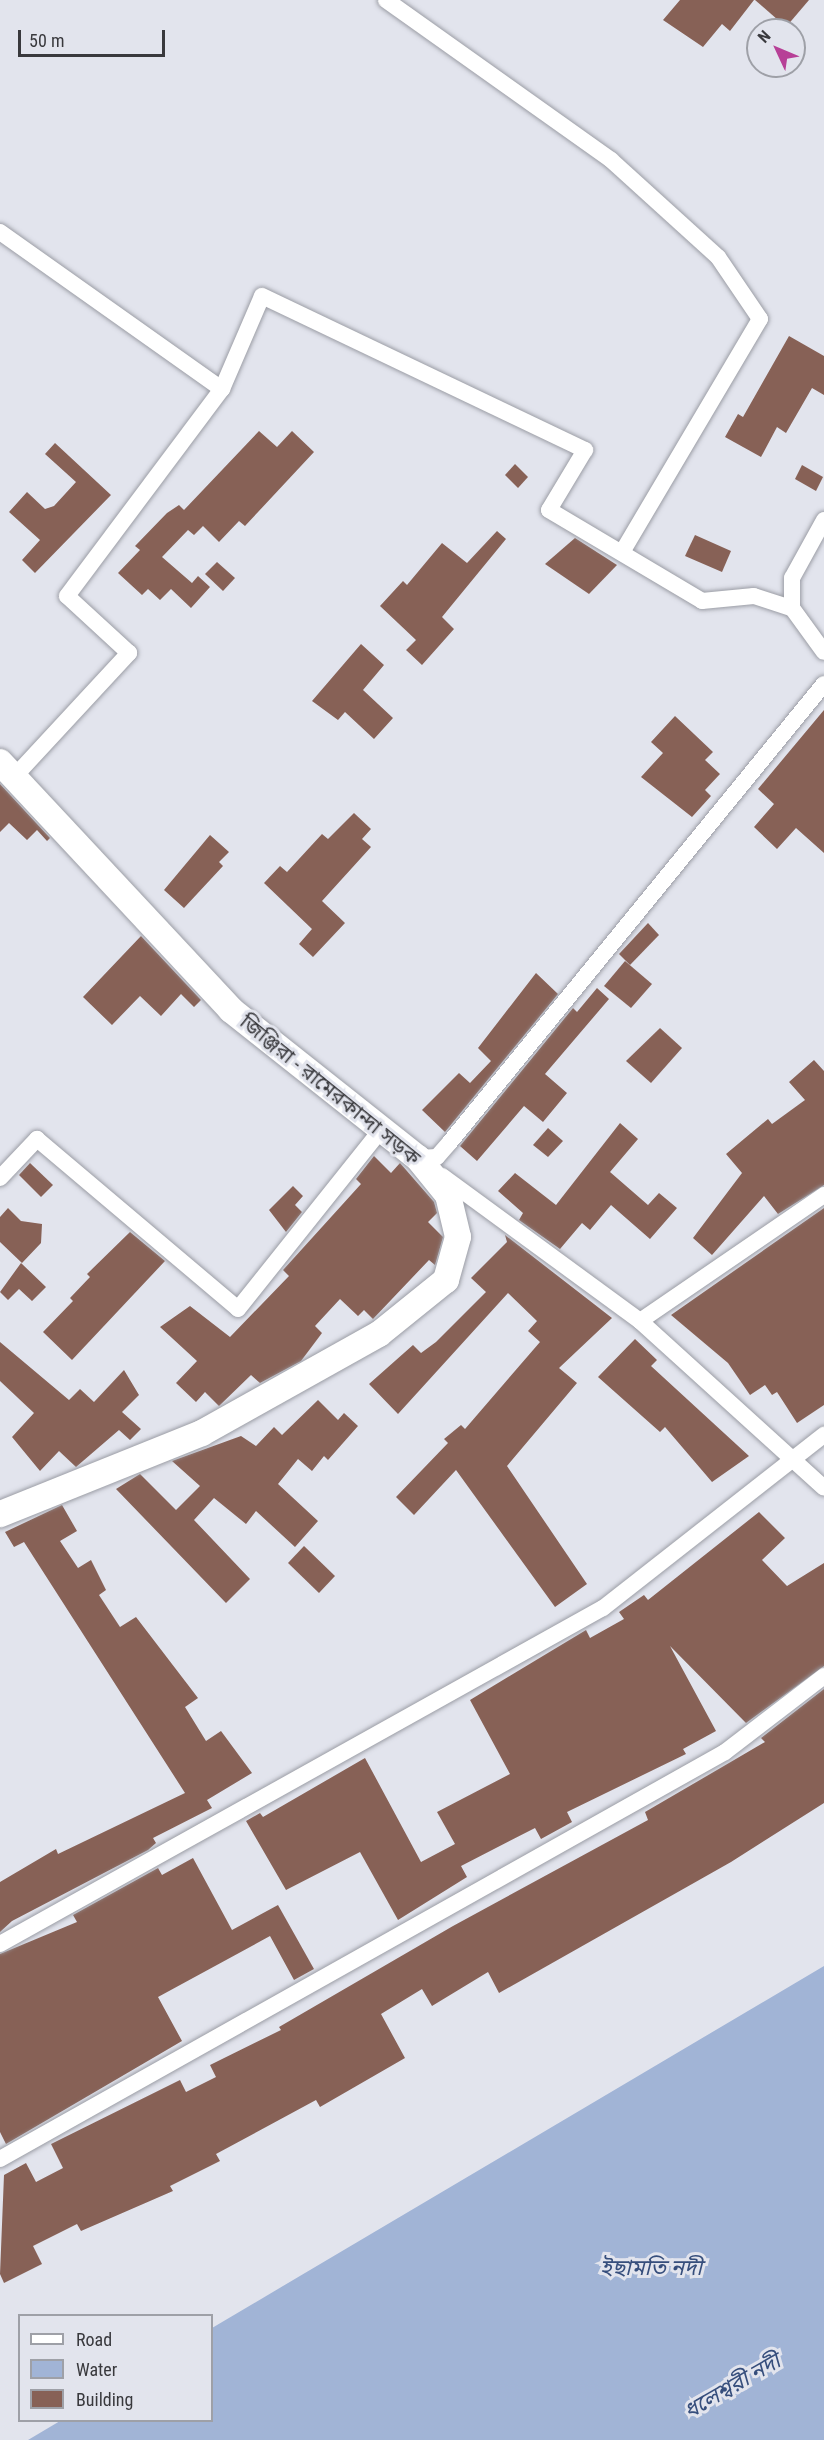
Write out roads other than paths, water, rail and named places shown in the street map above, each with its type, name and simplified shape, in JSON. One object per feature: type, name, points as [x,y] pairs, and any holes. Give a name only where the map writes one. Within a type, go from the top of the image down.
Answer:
[{"type":"main road","name":"জিঞ্জিরা - রামেরকান্দা সড়ক","points":[[0,1514],[202,1433],[379,1334],[428,1297],[446,1280],[458,1237],[448,1195],[418,1158],[231,1010],[7,769]]},
{"type":"street","points":[[386,0],[611,160],[718,257],[760,319],[623,551]]},
{"type":"street","points":[[0,231],[222,389]]},
{"type":"street","points":[[7,769],[129,653],[67,596],[222,389],[262,296],[585,450],[549,510],[623,551],[702,601],[754,596],[792,608]]},
{"type":"street","points":[[824,520],[792,578],[792,608],[824,652]]},
{"type":"street","points":[[418,1158],[437,1157],[824,684]]},
{"type":"street","points":[[0,1178],[37,1139],[238,1309],[381,1130]]},
{"type":"street","points":[[418,1158],[640,1321],[824,1488]]},
{"type":"street","points":[[640,1321],[824,1195]]},
{"type":"street","points":[[0,1944],[603,1608],[792,1458],[824,1436]]},
{"type":"street","points":[[0,2159],[725,1752],[824,1677]]},
{"type":"water","name":"ইছামতি নদী","points":[[824,1966],[824,2440],[28,2440],[58,2422],[213,2422],[213,2327]]},
{"type":"water label","name":"ধলেশ্বরী নদী","points":[[732,2386]]}]
